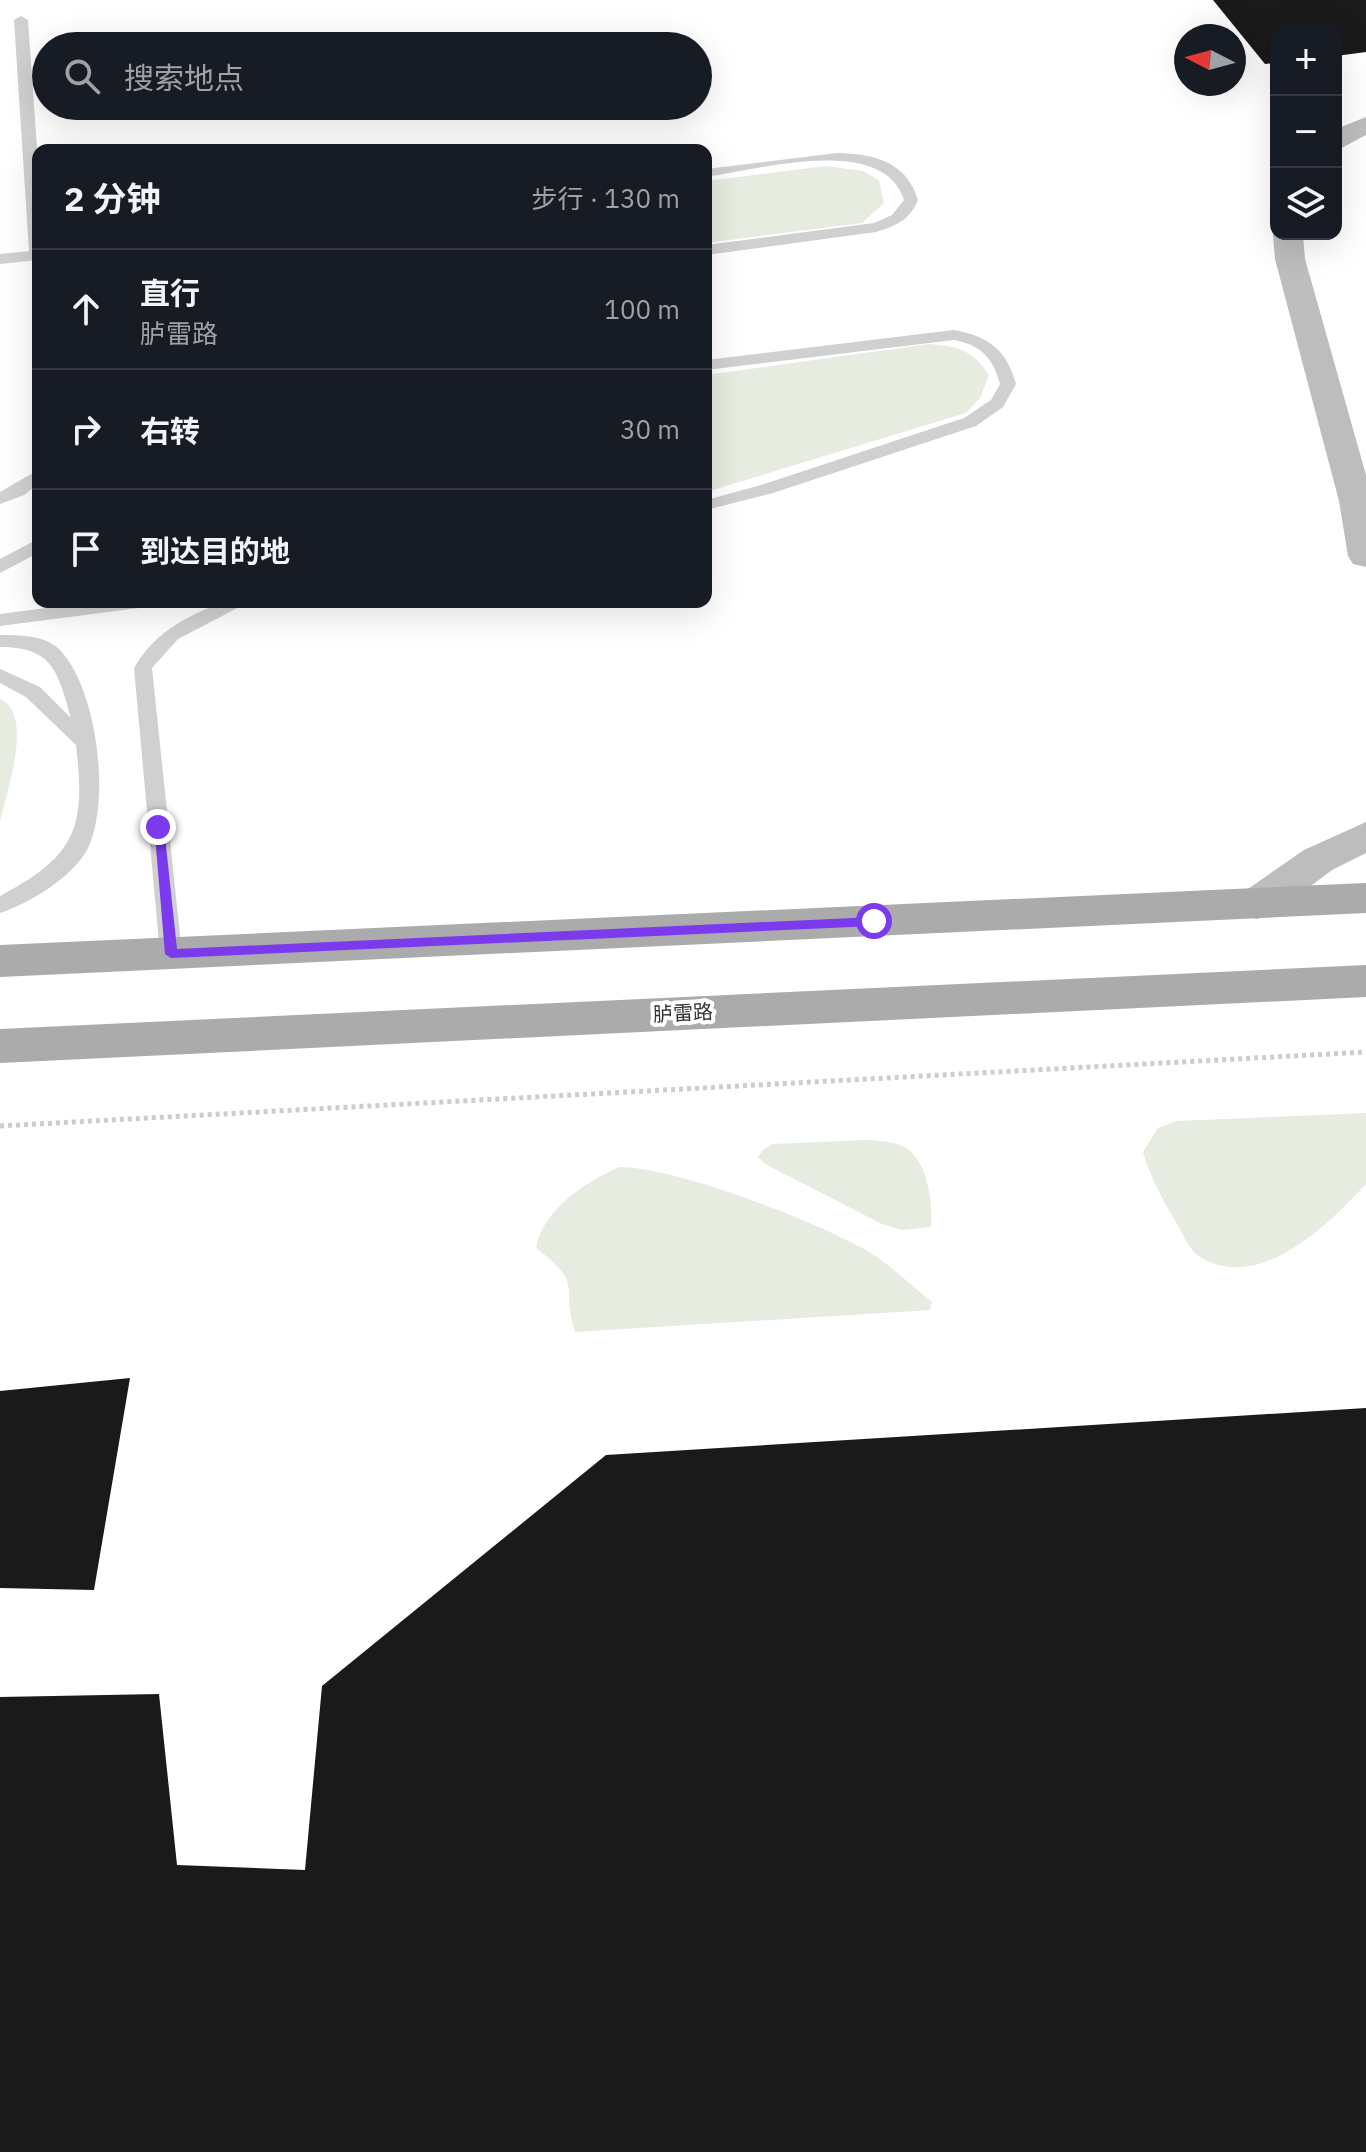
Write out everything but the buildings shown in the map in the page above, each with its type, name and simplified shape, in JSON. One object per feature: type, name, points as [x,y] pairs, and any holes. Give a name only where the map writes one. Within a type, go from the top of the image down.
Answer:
[{"type":"main road","points":[[1288,240],[1290,259],[1356,501],[1366,556]]},
{"type":"main road","points":[[1257,904],[1318,860],[1366,836]]},
{"type":"main road","points":[[0,961],[1366,898]]},
{"type":"main road","name":"胪雷路","points":[[0,1046],[1366,981]]},
{"type":"lane","points":[[21,20],[32,172]]},
{"type":"lane","points":[[712,172],[810,160],[874,160],[899,176],[907,185],[911,200],[907,211],[894,222],[876,227],[712,249]]},
{"type":"lane","points":[[0,259],[32,256]]},
{"type":"lane","points":[[712,364],[954,335],[976,338],[994,350],[1005,367],[1008,384],[997,403],[970,422],[781,485],[712,503]]},
{"type":"lane","points":[[0,499],[18,491],[32,480]]},
{"type":"lane","points":[[0,567],[32,548]]},
{"type":"lane","points":[[0,620],[93,608]]},
{"type":"lane","points":[[171,954],[143,668],[148,656],[186,625],[226,608]]},
{"type":"lane","points":[[0,641],[32,643],[50,651],[64,666],[75,690],[85,742],[88,818],[78,847],[52,872],[0,905]]},
{"type":"lane","points":[[0,675],[33,692],[85,742]]},
{"type":"path","points":[[0,1126],[1366,1052]]},
{"type":"shaded area","points":[[826,166],[863,171],[879,180],[884,203],[862,223],[712,242],[712,180]]},
{"type":"shaded area","points":[[929,344],[964,351],[977,360],[989,375],[980,398],[966,413],[712,490],[712,374]]},
{"type":"shaded area","points":[[0,699],[10,707],[16,720],[17,737],[0,822]]},
{"type":"shaded area","points":[[1366,1113],[1366,1184],[1332,1218],[1290,1250],[1267,1261],[1243,1267],[1220,1265],[1194,1252],[1160,1194],[1143,1152],[1158,1128],[1177,1121]]},
{"type":"shaded area","points":[[867,1140],[897,1144],[913,1154],[928,1184],[931,1227],[901,1230],[882,1224],[765,1164],[758,1157],[773,1144]]},
{"type":"shaded area","points":[[619,1167],[644,1169],[708,1185],[779,1210],[841,1237],[890,1267],[932,1302],[930,1310],[575,1332],[566,1278],[536,1248],[547,1221],[568,1198]]},
{"type":"route","points":[[158,827],[171,954],[874,921]]}]
